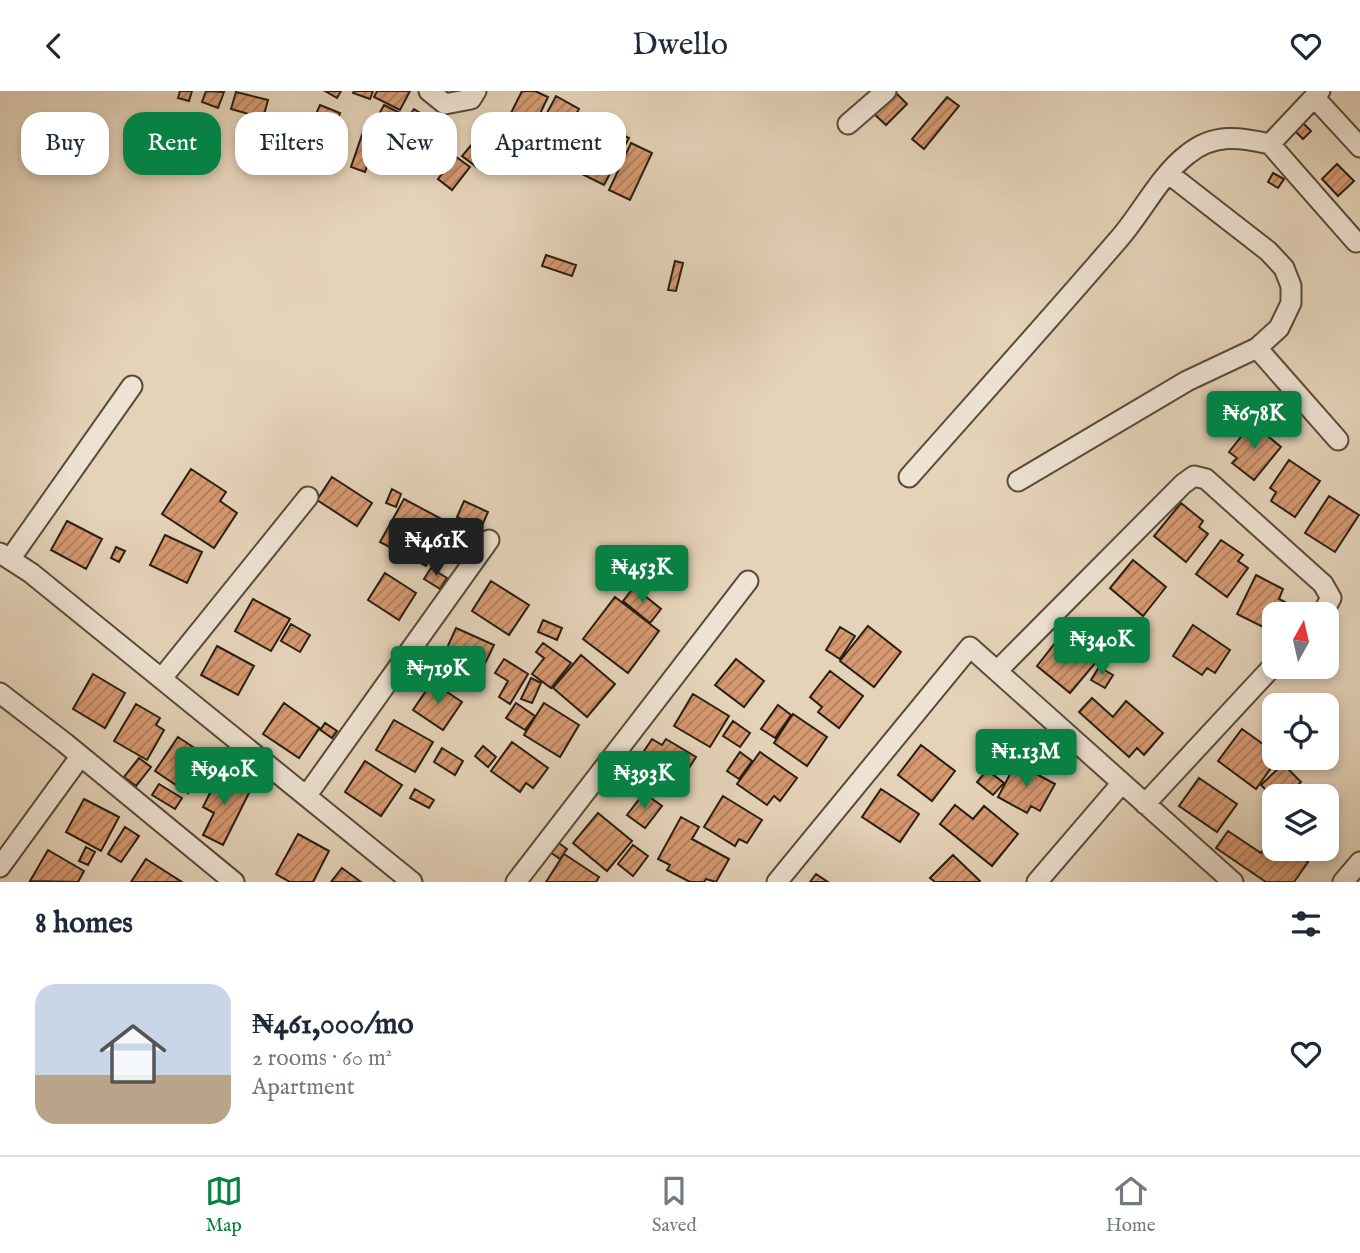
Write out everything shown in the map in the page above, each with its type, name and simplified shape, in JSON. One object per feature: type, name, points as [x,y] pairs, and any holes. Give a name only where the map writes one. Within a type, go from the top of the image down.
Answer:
[{"type":"street","points":[[429,91],[445,104],[471,99],[476,91]]},
{"type":"street","points":[[848,124],[886,91]]},
{"type":"street","points":[[1270,143],[1317,94],[1360,147]]},
{"type":"street","points":[[909,477],[1124,233],[1169,174],[1189,153],[1212,141],[1238,137],[1270,143],[1356,241]]},
{"type":"street","points":[[1018,481],[1187,381],[1257,348],[1279,328],[1291,303],[1291,286],[1284,268],[1268,251],[1169,174]]},
{"type":"street","points":[[1257,348],[1338,440]]},
{"type":"street","points":[[132,386],[5,556],[31,573],[412,882]]},
{"type":"street","points":[[997,671],[1194,476],[1206,479],[1323,585],[1331,598],[1329,602]]},
{"type":"street","points":[[162,678],[308,496]]},
{"type":"street","points":[[307,795],[489,540]]},
{"type":"street","points":[[516,882],[748,580]]},
{"type":"street","points":[[777,882],[970,647],[1233,882]]},
{"type":"street","points":[[1145,804],[1262,678]]},
{"type":"street","points":[[0,693],[234,882]]},
{"type":"street","points":[[0,867],[80,757]]},
{"type":"street","points":[[1037,882],[1122,783]]},
{"type":"street","points":[[1343,882],[1360,862]]},
{"type":"building","points":[[180,91],[192,91],[189,101],[178,98]]},
{"type":"building","points":[[206,91],[224,92],[218,108],[202,102]]},
{"type":"building","points":[[325,91],[341,91],[337,98]]},
{"type":"building","points":[[373,91],[370,99],[353,93]]},
{"type":"building","points":[[377,91],[410,91],[400,110],[374,97]]},
{"type":"building","points":[[522,91],[535,91],[548,97],[541,112],[512,112]]},
{"type":"building","points":[[894,91],[907,104],[886,125],[872,112]]},
{"type":"building","points":[[236,92],[268,100],[265,112],[231,109]]},
{"type":"building","points":[[556,96],[579,109],[577,112],[547,112]]},
{"type":"building","points":[[947,97],[959,106],[924,149],[912,139]]},
{"type":"building","points":[[320,105],[338,112],[317,112]]},
{"type":"building","points":[[384,105],[398,112],[380,112]]},
{"type":"building","points":[[1299,119],[1311,131],[1303,139],[1291,127]]},
{"type":"building","points":[[362,135],[362,171],[351,167]]},
{"type":"building","points":[[631,143],[652,153],[630,200],[609,190],[616,175],[626,175],[626,154]]},
{"type":"building","points":[[471,145],[471,163],[462,156]]},
{"type":"building","points":[[457,157],[470,167],[452,190],[438,179],[441,175],[457,175]]},
{"type":"building","points":[[1337,164],[1354,181],[1338,196],[1322,179]]},
{"type":"building","points":[[1273,173],[1284,179],[1278,188],[1268,182]]},
{"type":"building","points":[[584,175],[609,175],[604,185]]},
{"type":"building","points":[[546,255],[576,265],[572,276],[542,266]]},
{"type":"building","points":[[675,261],[683,263],[676,291],[668,290]]},
{"type":"building","points":[[1252,423],[1281,447],[1254,480],[1232,463],[1237,458],[1229,452]]},
{"type":"building","points":[[1289,460],[1320,481],[1295,517],[1271,501],[1276,492],[1270,488]]},
{"type":"building","points":[[191,469],[226,492],[220,501],[237,513],[214,548],[162,514]]},
{"type":"building","points":[[332,477],[372,503],[357,526],[317,500]]},
{"type":"building","points":[[392,489],[401,494],[396,507],[386,503]]},
{"type":"building","points":[[1329,496],[1359,515],[1335,552],[1305,533]]},
{"type":"building","points":[[404,499],[449,523],[426,566],[380,542]]},
{"type":"building","points":[[464,501],[488,512],[481,528],[457,517]]},
{"type":"building","points":[[1181,503],[1203,521],[1199,527],[1208,534],[1186,562],[1154,536]]},
{"type":"building","points":[[67,521],[102,539],[86,569],[51,550]]},
{"type":"building","points":[[165,535],[202,552],[187,583],[150,565]]},
{"type":"building","points":[[1221,540],[1243,555],[1238,561],[1248,568],[1227,597],[1196,574]]},
{"type":"building","points":[[116,547],[125,551],[119,562],[111,558]]},
{"type":"building","points":[[1133,560],[1166,587],[1143,616],[1110,588]]},
{"type":"building","points":[[431,568],[447,578],[440,589],[424,579]]},
{"type":"building","points":[[385,573],[416,593],[399,620],[368,600]]},
{"type":"building","points":[[1256,575],[1283,589],[1279,599],[1285,602],[1262,602],[1262,626],[1237,614]]},
{"type":"building","points":[[491,581],[529,605],[509,635],[472,611]]},
{"type":"building","points":[[634,587],[661,609],[650,623],[623,601]]},
{"type":"building","points":[[615,597],[659,631],[628,673],[583,639]]},
{"type":"building","points":[[253,599],[290,619],[271,651],[235,631]]},
{"type":"building","points":[[543,620],[562,628],[557,640],[538,632]]},
{"type":"building","points":[[291,624],[310,635],[300,652],[281,641]]},
{"type":"building","points":[[1193,625],[1230,650],[1215,673],[1207,668],[1202,675],[1173,656]]},
{"type":"building","points":[[868,626],[901,652],[874,687],[840,661]]},
{"type":"building","points":[[840,627],[855,636],[840,659],[826,650]]},
{"type":"building","points":[[456,628],[494,645],[478,678],[441,661]]},
{"type":"building","points":[[1068,638],[1097,661],[1070,693],[1037,666],[1055,643],[1061,647]]},
{"type":"building","points":[[543,643],[571,663],[551,688],[532,674],[544,658],[536,652]]},
{"type":"building","points":[[217,646],[254,666],[238,695],[201,675]]},
{"type":"building","points":[[581,655],[615,684],[587,717],[553,688]]},
{"type":"building","points":[[504,659],[528,674],[510,704],[499,697],[508,681],[495,673]]},
{"type":"building","points":[[736,659],[764,681],[744,707],[715,685]]},
{"type":"building","points":[[1099,667],[1113,675],[1105,688],[1091,680]]},
{"type":"building","points":[[830,671],[863,696],[839,728],[818,712],[822,707],[810,697]]},
{"type":"building","points":[[93,674],[125,693],[105,728],[73,709]]},
{"type":"building","points":[[531,678],[541,683],[532,703],[521,699]]},
{"type":"building","points":[[432,682],[462,702],[443,730],[413,710]]},
{"type":"building","points":[[693,694],[729,716],[710,747],[674,726]]},
{"type":"building","points":[[1092,698],[1113,717],[1126,701],[1163,733],[1144,755],[1137,748],[1129,757],[1079,712]]},
{"type":"building","points":[[284,703],[321,729],[325,723],[337,731],[332,738],[319,729],[299,758],[263,734]]},
{"type":"building","points":[[516,703],[535,716],[525,730],[506,718]]},
{"type":"building","points":[[544,703],[579,725],[560,757],[524,735]]},
{"type":"building","points":[[136,704],[160,718],[156,725],[164,730],[147,760],[114,741]]},
{"type":"building","points":[[778,705],[791,715],[775,738],[761,729]]},
{"type":"building","points":[[793,714],[827,737],[807,766],[774,743]]},
{"type":"building","points":[[394,720],[433,742],[415,772],[376,750]]},
{"type":"building","points":[[733,721],[750,733],[740,747],[723,736]]},
{"type":"building","points":[[1242,729],[1262,743],[1262,770],[1269,770],[1256,789],[1218,761]]},
{"type":"building","points":[[178,737],[211,759],[188,793],[155,771]]},
{"type":"building","points":[[652,739],[662,745],[666,739],[696,757],[676,788],[636,763]]},
{"type":"building","points":[[512,742],[548,768],[533,788],[526,783],[520,792],[491,771]]},
{"type":"building","points":[[921,745],[955,771],[932,801],[898,775]]},
{"type":"building","points":[[483,746],[496,757],[488,767],[475,756]]},
{"type":"building","points":[[442,748],[463,761],[455,775],[434,762]]},
{"type":"building","points":[[740,752],[752,761],[739,779],[727,771]]},
{"type":"building","points":[[760,752],[797,778],[780,801],[774,796],[767,805],[737,784]]},
{"type":"building","points":[[139,758],[151,767],[136,786],[124,777]]},
{"type":"building","points":[[365,761],[402,785],[381,816],[345,792]]},
{"type":"building","points":[[1016,763],[1055,784],[1040,811],[1031,806],[1027,813],[998,797]]},
{"type":"building","points":[[987,770],[1004,783],[993,795],[977,782]]},
{"type":"building","points":[[1277,770],[1289,770],[1301,782],[1299,784],[1262,784]]},
{"type":"building","points":[[220,773],[251,789],[223,845],[203,835],[214,813],[203,807]]},
{"type":"building","points":[[1199,778],[1237,804],[1217,832],[1179,806]]},
{"type":"building","points":[[159,784],[182,798],[175,809],[152,795]]},
{"type":"building","points":[[415,789],[434,800],[429,808],[410,798]]},
{"type":"building","points":[[881,789],[919,814],[900,842],[862,817]]},
{"type":"building","points":[[644,793],[662,806],[645,828],[627,815]]},
{"type":"building","points":[[723,796],[762,820],[747,843],[739,839],[735,846],[704,827]]},
{"type":"building","points":[[84,799],[119,817],[101,851],[66,832]]},
{"type":"building","points":[[955,805],[973,819],[984,806],[1018,834],[992,866],[940,824]]},
{"type":"building","points":[[598,813],[632,841],[607,871],[573,843]]},
{"type":"building","points":[[681,817],[699,827],[692,839],[729,859],[716,882],[706,879],[704,882],[690,882],[667,870],[670,865],[658,859]]},
{"type":"building","points":[[125,827],[139,836],[121,862],[108,854]]},
{"type":"building","points":[[1228,831],[1262,851],[1262,861],[1308,862],[1294,882],[1266,882],[1216,848]]},
{"type":"building","points":[[298,834],[329,851],[313,882],[290,882],[276,874]]},
{"type":"building","points":[[553,839],[567,849],[560,859],[546,849]]},
{"type":"building","points":[[633,845],[648,856],[633,876],[618,864]]},
{"type":"building","points":[[86,847],[95,852],[88,865],[79,861]]},
{"type":"building","points":[[48,850],[84,871],[78,882],[30,881]]},
{"type":"building","points":[[564,854],[599,877],[596,882],[546,882]]},
{"type":"building","points":[[953,855],[979,882],[935,882],[930,878]]},
{"type":"building","points":[[146,859],[182,882],[131,882]]},
{"type":"building","points":[[342,868],[361,882],[331,882]]},
{"type":"building","points":[[816,874],[828,882],[810,882]]}]
